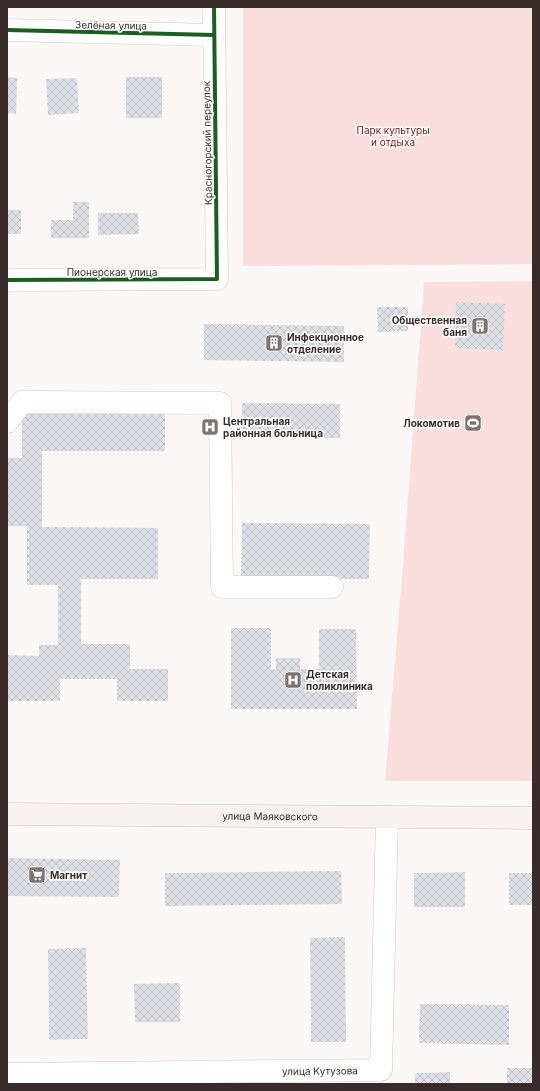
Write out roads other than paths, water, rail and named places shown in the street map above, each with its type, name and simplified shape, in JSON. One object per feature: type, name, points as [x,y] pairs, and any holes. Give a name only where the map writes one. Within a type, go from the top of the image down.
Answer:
[{"type":"main road","name":"улица Маяковского","points":[[7,814],[533,818]]},
{"type":"street","name":"Красногорский переулок","points":[[214,7],[217,279]]},
{"type":"street","name":"Зелёная улица","points":[[7,30],[214,35]]},
{"type":"street","name":"Пионерская улица","points":[[7,280],[217,279]]},
{"type":"street","points":[[7,422],[22,402],[220,403],[222,587],[332,586]]},
{"type":"street","name":"улица Кутузова","points":[[7,1074],[266,1078],[381,1070],[387,817]]},
{"type":"place","name":"Общественная баня","points":[[480,326]]},
{"type":"place","name":"Инфекционное отделение","points":[[274,343]]},
{"type":"place","name":"Локомотив","points":[[473,423]]},
{"type":"place","name":"Центральная районная больница","points":[[210,427]]},
{"type":"place","name":"Детская поликлиника","points":[[293,680]]},
{"type":"place","name":"Магнит","points":[[37,875]]},
{"type":"park label","name":"Парк культуры и отдыха","points":[[393,136]]}]
